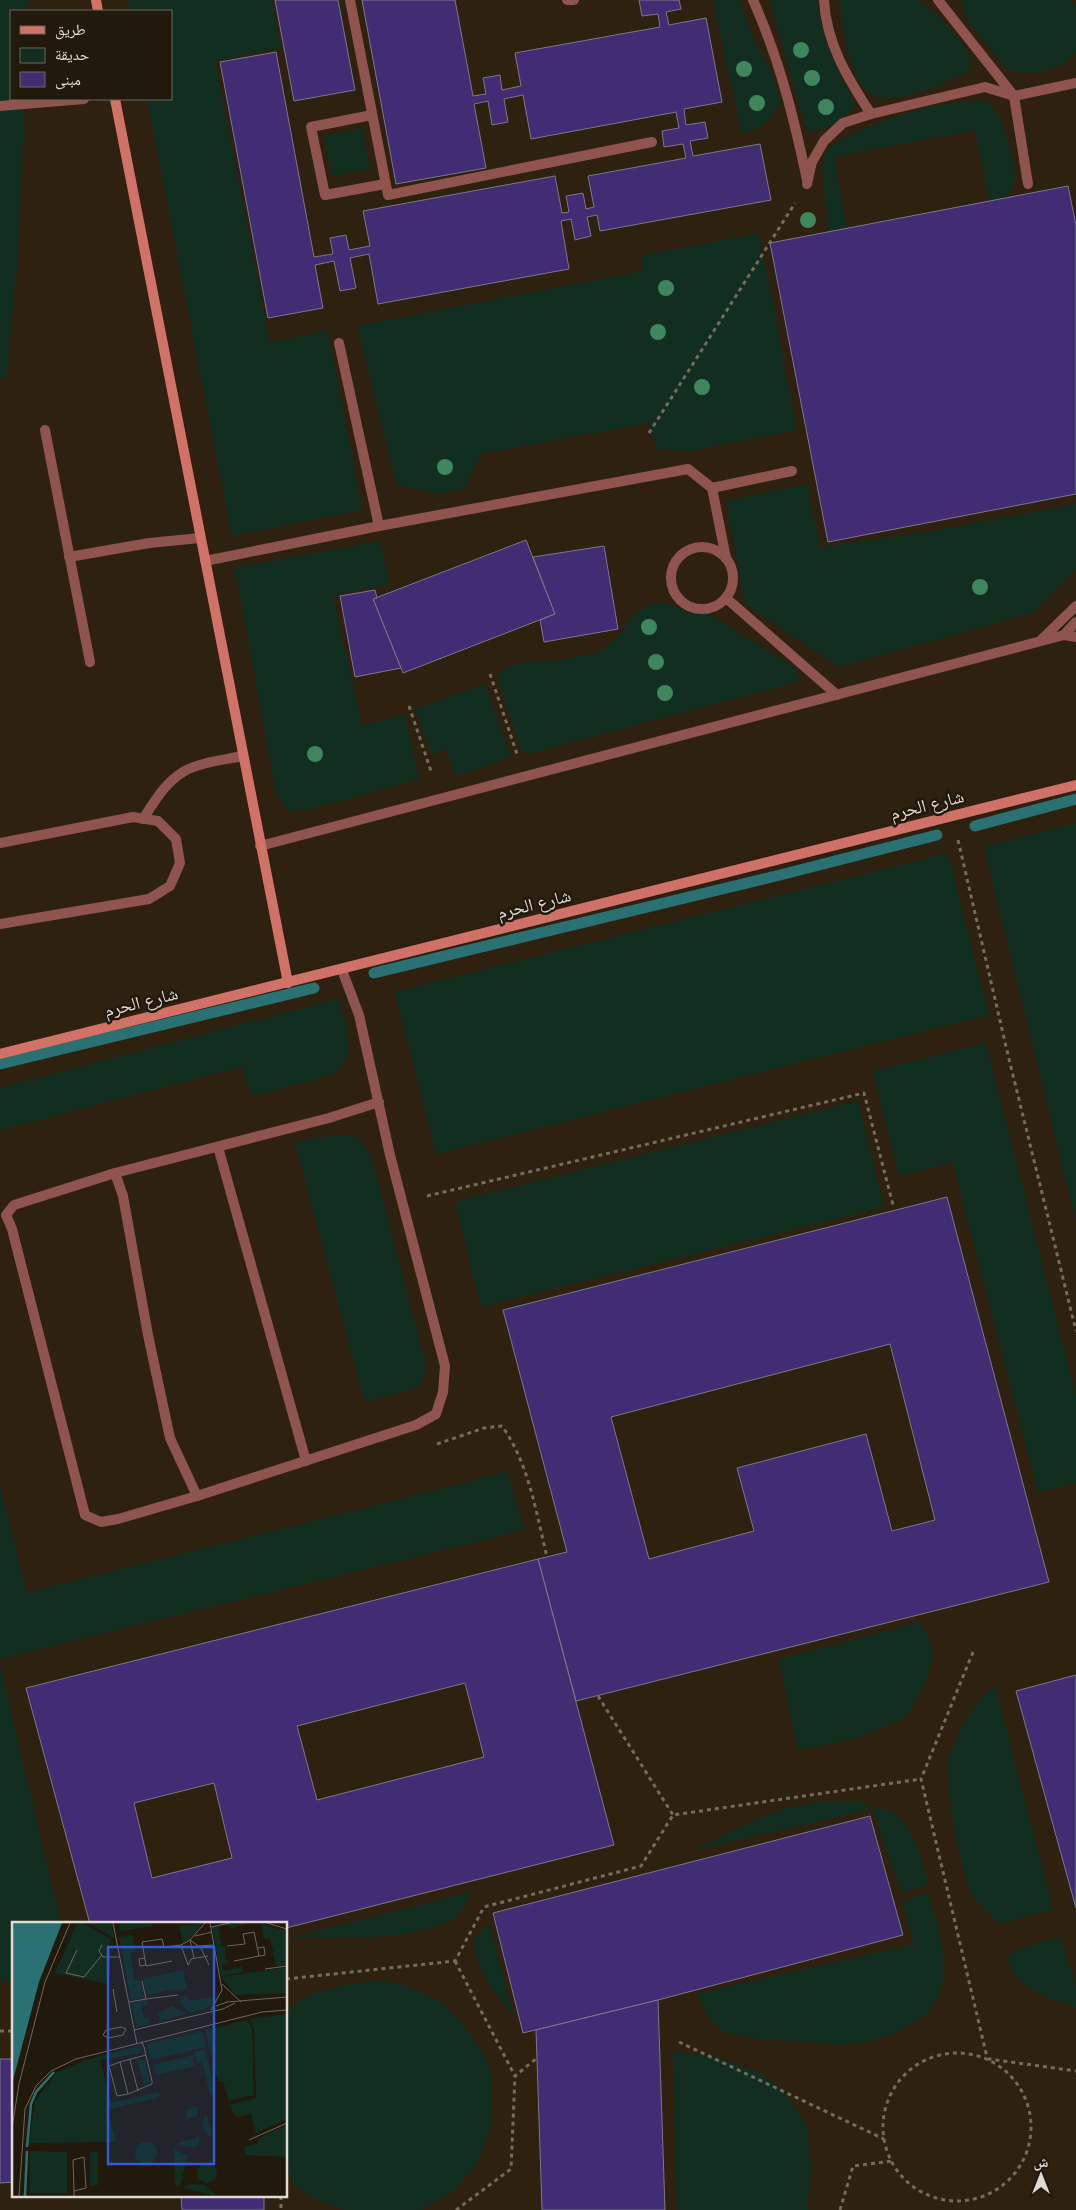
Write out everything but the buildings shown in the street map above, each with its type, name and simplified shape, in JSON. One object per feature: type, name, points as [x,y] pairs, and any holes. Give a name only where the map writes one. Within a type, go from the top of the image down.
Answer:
[{"type":"street","points":[[115,100],[242,756],[288,983]]},
{"type":"street","name":"شارع الحرم","points":[[0,1054],[1076,785]]},
{"type":"lane","points":[[350,0],[388,195],[652,142]]},
{"type":"lane","points":[[567,0],[574,0]]},
{"type":"lane","points":[[753,0],[783,77],[797,130],[807,184]]},
{"type":"lane","points":[[824,0],[833,46],[849,82],[871,114]]},
{"type":"lane","points":[[938,0],[1014,96],[1028,184]]},
{"type":"lane","points":[[807,184],[812,162],[824,141],[843,124],[871,114],[985,87],[1014,96],[1076,83]]},
{"type":"lane","points":[[0,106],[72,100]]},
{"type":"lane","points":[[372,115],[311,127],[325,196],[385,184]]},
{"type":"lane","points":[[339,343],[379,526]]},
{"type":"lane","points":[[45,430],[90,662]]},
{"type":"lane","points":[[205,561],[379,526],[688,469],[712,488],[726,558],[733,574],[733,582],[726,598],[708,609],[697,609],[686,605],[678,598],[672,589],[670,578],[672,567],[677,558],[686,550],[696,547],[707,547],[718,550],[726,558]]},
{"type":"lane","points":[[712,488],[792,471]]},
{"type":"lane","points":[[69,557],[149,543],[200,538]]},
{"type":"lane","points":[[726,598],[838,694]]},
{"type":"lane","points":[[1040,641],[1076,606]]},
{"type":"lane","points":[[1064,635],[1076,622]]},
{"type":"lane","points":[[260,846],[1040,641],[1064,635],[1076,637]]},
{"type":"lane","points":[[143,819],[159,794],[183,772],[199,766],[242,756]]},
{"type":"lane","points":[[0,843],[133,817],[158,821],[176,839],[180,863],[170,886],[149,899],[0,924]]},
{"type":"lane","points":[[342,970],[359,1016],[445,1366],[443,1392],[436,1414],[416,1425],[197,1496],[118,1519],[101,1522],[84,1514],[6,1215],[14,1205],[115,1172],[218,1147],[379,1102]]},
{"type":"lane","points":[[218,1147],[306,1460]]},
{"type":"lane","points":[[115,1172],[123,1196],[148,1334],[170,1438],[197,1496]]},
{"type":"path","points":[[649,433],[807,184]]},
{"type":"path","points":[[490,674],[525,776]]},
{"type":"path","points":[[409,706],[441,799]]},
{"type":"path","points":[[953,816],[1008,1055],[1076,1330]]},
{"type":"path","points":[[403,1201],[864,1093],[893,1205]]},
{"type":"path","points":[[431,1446],[484,1428],[502,1426],[511,1439],[527,1477],[546,1557]]},
{"type":"path","points":[[973,1652],[921,1779],[986,2053],[989,2059],[1012,2076],[1026,2097],[1032,2122],[1030,2147],[1019,2170],[1001,2189],[978,2200],[953,2202],[928,2196],[906,2182],[886,2151],[882,2118],[888,2099],[898,2081],[913,2067],[931,2057],[951,2053],[972,2054],[989,2059],[1076,2071]]},
{"type":"path","points":[[598,1696],[673,1815]]},
{"type":"path","points":[[455,1962],[484,1907],[641,1866],[673,1815],[921,1779]]},
{"type":"path","points":[[288,1979],[455,1962]]},
{"type":"path","points":[[455,1962],[515,2076],[511,2169],[456,2210]]},
{"type":"path","points":[[680,2042],[884,2139]]},
{"type":"path","points":[[515,2076],[537,2058]]},
{"type":"path","points":[[840,2210],[853,2166],[892,2161]]},
{"type":"shaded area","points":[[0,0],[1076,0],[1076,2210],[0,2210]]},
{"type":"green space","points":[[0,0],[29,0],[28,10],[10,10],[10,100],[25,100],[17,264],[6,380],[0,379]]},
{"type":"green space","points":[[128,0],[272,0],[281,48],[215,61],[270,342],[328,331],[362,510],[232,536],[147,100],[172,100],[172,10],[130,10]]},
{"type":"green space","points":[[713,0],[739,0],[756,45],[769,66],[781,102],[766,123],[756,129],[742,133]]},
{"type":"green space","points":[[770,0],[817,0],[830,53],[855,102],[848,115],[843,119],[809,132],[805,126]]},
{"type":"green space","points":[[840,0],[917,0],[941,18],[965,46],[971,60],[969,71],[937,86],[911,95],[887,98],[877,97],[868,92],[860,82],[854,69],[845,39]]},
{"type":"green space","points":[[961,0],[1071,0],[1076,5],[1076,52],[1063,64],[1046,71],[1010,72],[969,23]]},
{"type":"green space","points":[[970,101],[988,102],[1001,119],[1014,164],[1015,181],[1008,197],[989,201],[975,130],[834,157],[847,228],[829,232],[822,167],[824,153],[832,145],[865,129],[899,116],[934,106]]},
{"type":"green space","points":[[362,128],[370,169],[332,176],[323,136]]},
{"type":"green space","points":[[759,233],[797,430],[691,451],[657,450],[649,423],[481,454],[465,488],[438,494],[397,485],[357,326],[643,271],[641,256]]},
{"type":"green space","points":[[807,484],[820,547],[922,533],[1076,504],[1076,570],[1033,613],[839,667],[745,604],[726,501]]},
{"type":"green space","points":[[380,541],[389,585],[333,596],[362,726],[405,714],[419,779],[315,808],[288,812],[276,792],[235,568]]},
{"type":"green space","points":[[657,603],[672,605],[686,612],[707,613],[798,670],[797,682],[528,754],[521,750],[499,683],[499,676],[502,670],[518,663],[554,661],[601,652],[623,631],[630,618],[642,608]]},
{"type":"green space","points":[[485,684],[511,757],[456,776],[446,749],[432,754],[415,709]]},
{"type":"green space","points":[[1076,823],[1076,1221],[984,847]]},
{"type":"green space","points":[[948,853],[989,1015],[436,1154],[395,992]]},
{"type":"green space","points":[[338,999],[346,1024],[349,1054],[334,1075],[252,1096],[242,1067],[0,1130],[0,1088]]},
{"type":"green space","points":[[986,1043],[1076,1396],[1076,1483],[1038,1493],[953,1163],[899,1176],[873,1071]]},
{"type":"green space","points":[[858,1101],[884,1207],[481,1307],[455,1202]]},
{"type":"green space","points":[[344,1135],[358,1138],[371,1155],[425,1361],[425,1375],[418,1388],[365,1402],[295,1143],[320,1137]]},
{"type":"green space","points":[[507,1472],[525,1530],[0,1659],[0,1486],[27,1593]]},
{"type":"green space","points":[[922,1622],[934,1654],[924,1685],[905,1718],[855,1739],[798,1750],[779,1659]]},
{"type":"green space","points":[[0,1665],[61,1922],[12,1922],[12,1981],[0,1981]]},
{"type":"green space","points":[[995,1686],[1053,1909],[1000,1924],[971,1895],[957,1845],[949,1790],[948,1759],[962,1727],[980,1699]]},
{"type":"green space","points":[[821,1801],[860,1801],[873,1809],[693,1850],[784,1809]]},
{"type":"green space","points":[[873,1809],[885,1809],[896,1815],[904,1824],[917,1848],[929,1884],[902,1893]]},
{"type":"green space","points":[[471,1892],[466,1904],[452,1920],[416,1932],[372,1937],[288,1938]]},
{"type":"green space","points":[[927,1893],[941,1939],[944,1971],[936,2002],[922,2019],[873,2040],[837,2045],[766,2040],[732,2034],[714,2024],[704,2010],[697,1994],[914,1944],[902,1902]]},
{"type":"green space","points":[[489,1924],[515,2019],[486,1979],[476,1956],[475,1945],[477,1935]]},
{"type":"green space","points":[[1060,1937],[1076,1986],[1076,2007],[1034,1991],[1017,1977],[1011,1968],[1008,1958],[1016,1950]]},
{"type":"green space","points":[[373,1981],[398,1983],[424,1993],[445,2005],[465,2027],[482,2051],[492,2074],[490,2128],[477,2164],[454,2190],[422,2210],[343,2210],[316,2199],[295,2186],[288,2171],[288,2010],[306,1997],[337,1987]]},
{"type":"green space","points":[[673,2051],[716,2057],[759,2072],[786,2093],[808,2129],[811,2174],[807,2210],[677,2210]]},
{"type":"waterway","points":[[975,826],[1076,799]]},
{"type":"waterway","points":[[374,973],[937,835]]},
{"type":"waterway","points":[[0,1064],[314,988]]}]
